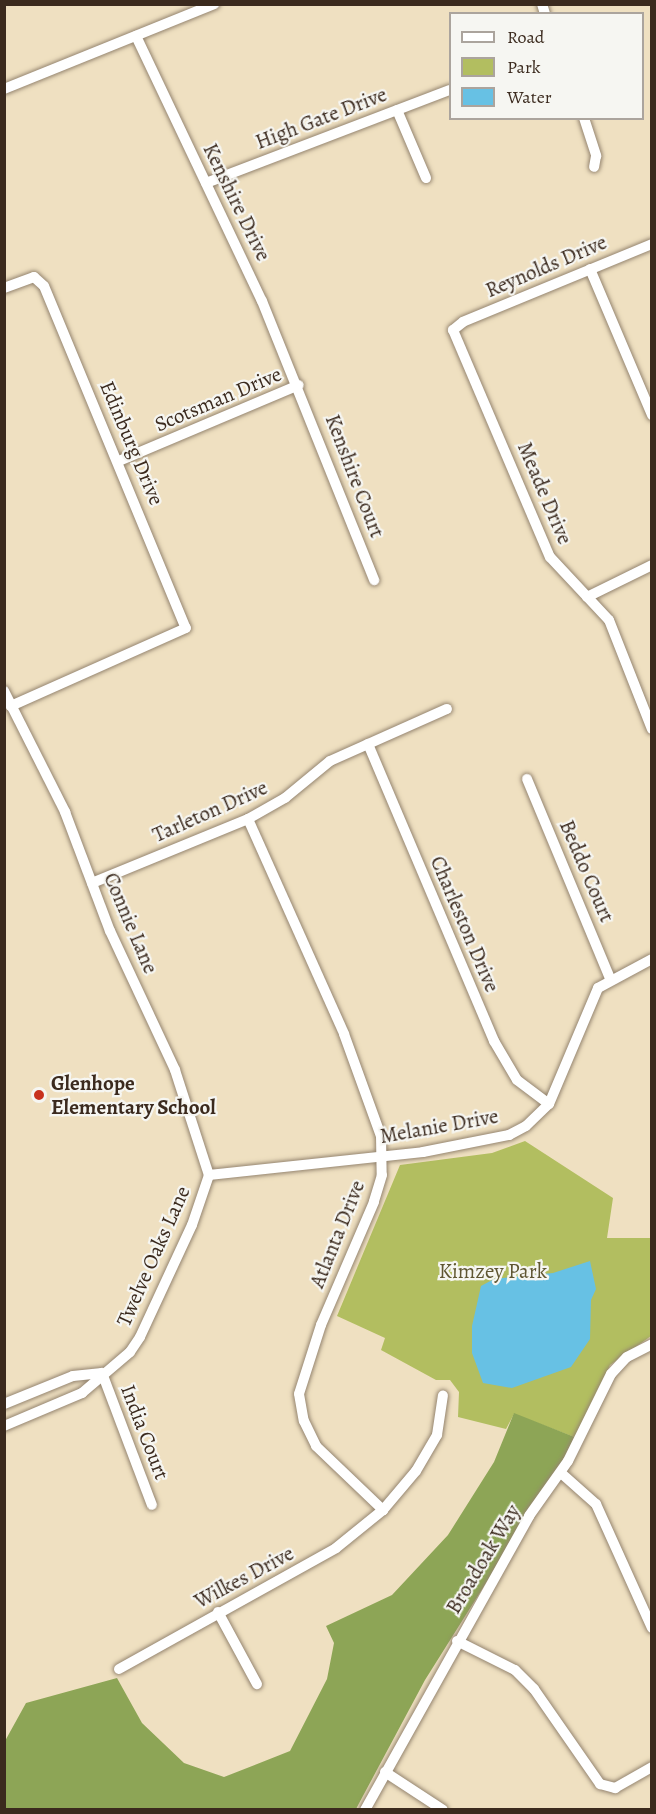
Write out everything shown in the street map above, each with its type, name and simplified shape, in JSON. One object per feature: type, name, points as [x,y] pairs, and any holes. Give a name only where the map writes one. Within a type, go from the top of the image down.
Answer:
[{"type":"street","points":[[4,89],[214,4]]},
{"type":"street","name":"Kenshire Drive","points":[[136,36],[299,386]]},
{"type":"street","name":"High Gate Drive","points":[[206,183],[449,90]]},
{"type":"street","points":[[397,110],[426,178]]},
{"type":"street","points":[[585,120],[596,156],[594,167]]},
{"type":"street","name":"Reynolds Drive","points":[[457,326],[651,244]]},
{"type":"street","points":[[590,269],[650,408]]},
{"type":"street","name":"Edinburg Drive","points":[[4,288],[34,277],[44,286],[119,461],[186,628],[11,706]]},
{"type":"street","name":"Meade Drive","points":[[457,326],[454,337],[550,557],[614,630],[649,714],[651,729]]},
{"type":"street","name":"Scotsman Drive","points":[[119,461],[299,386]]},
{"type":"street","name":"Kenshire Court","points":[[299,386],[374,580]]},
{"type":"street","points":[[587,597],[651,565]]},
{"type":"street","name":"Connie Lane","points":[[4,691],[53,782],[92,883],[174,1070],[209,1175]]},
{"type":"street","name":"Tarleton Drive","points":[[92,883],[248,819],[285,798],[330,761],[447,709]]},
{"type":"street","name":"Charleston Drive","points":[[368,744],[494,1041],[517,1080],[549,1104]]},
{"type":"street","name":"Beddo Court","points":[[527,779],[610,978]]},
{"type":"street","name":"Atlanta Drive","points":[[248,819],[344,1034],[374,1109],[384,1156],[374,1202],[321,1325],[299,1394],[304,1420],[316,1446],[383,1510]]},
{"type":"street","name":"Melanie Drive","points":[[209,1175],[483,1143],[509,1135],[526,1126],[549,1104],[591,998],[610,978],[651,959]]},
{"type":"street","name":"Twelve Oaks Lane","points":[[4,1426],[82,1393],[102,1373],[130,1352],[140,1337],[192,1225],[209,1175]]},
{"type":"street","name":"Broadoak Way","points":[[365,1809],[457,1641],[530,1516],[561,1473],[611,1374],[627,1357],[651,1344]]},
{"type":"street","points":[[4,1404],[73,1376],[102,1373]]},
{"type":"street","name":"India Court","points":[[102,1373],[152,1505]]},
{"type":"street","name":"Wilkes Drive","points":[[119,1669],[336,1548],[383,1510],[416,1471],[437,1435],[443,1395]]},
{"type":"street","points":[[561,1473],[596,1504],[651,1628]]},
{"type":"street","points":[[218,1612],[257,1684]]},
{"type":"street","points":[[457,1641],[515,1670],[550,1711],[579,1759],[600,1784],[607,1788],[621,1786],[651,1767]]},
{"type":"street","points":[[385,1772],[443,1809]]},
{"type":"green space","name":"Kimzey Park","points":[[525,1141],[613,1198],[607,1238],[651,1238],[651,1336],[610,1365],[577,1438],[514,1414],[506,1429],[458,1417],[459,1392],[450,1380],[436,1380],[381,1350],[385,1338],[337,1316],[400,1165],[492,1153]]},
{"type":"green space","points":[[514,1413],[577,1438],[425,1680],[356,1809],[5,1810],[5,1741],[26,1703],[117,1678],[142,1723],[184,1763],[224,1777],[290,1751],[327,1679],[334,1643],[326,1626],[392,1595],[448,1535],[494,1462]]},
{"type":"water","points":[[590,1261],[596,1289],[591,1300],[590,1339],[571,1367],[512,1388],[483,1383],[472,1353],[472,1326],[481,1286],[494,1279],[553,1273]]},
{"type":"place","name":"Glenhope Elementary School","points":[[39,1095]]}]
